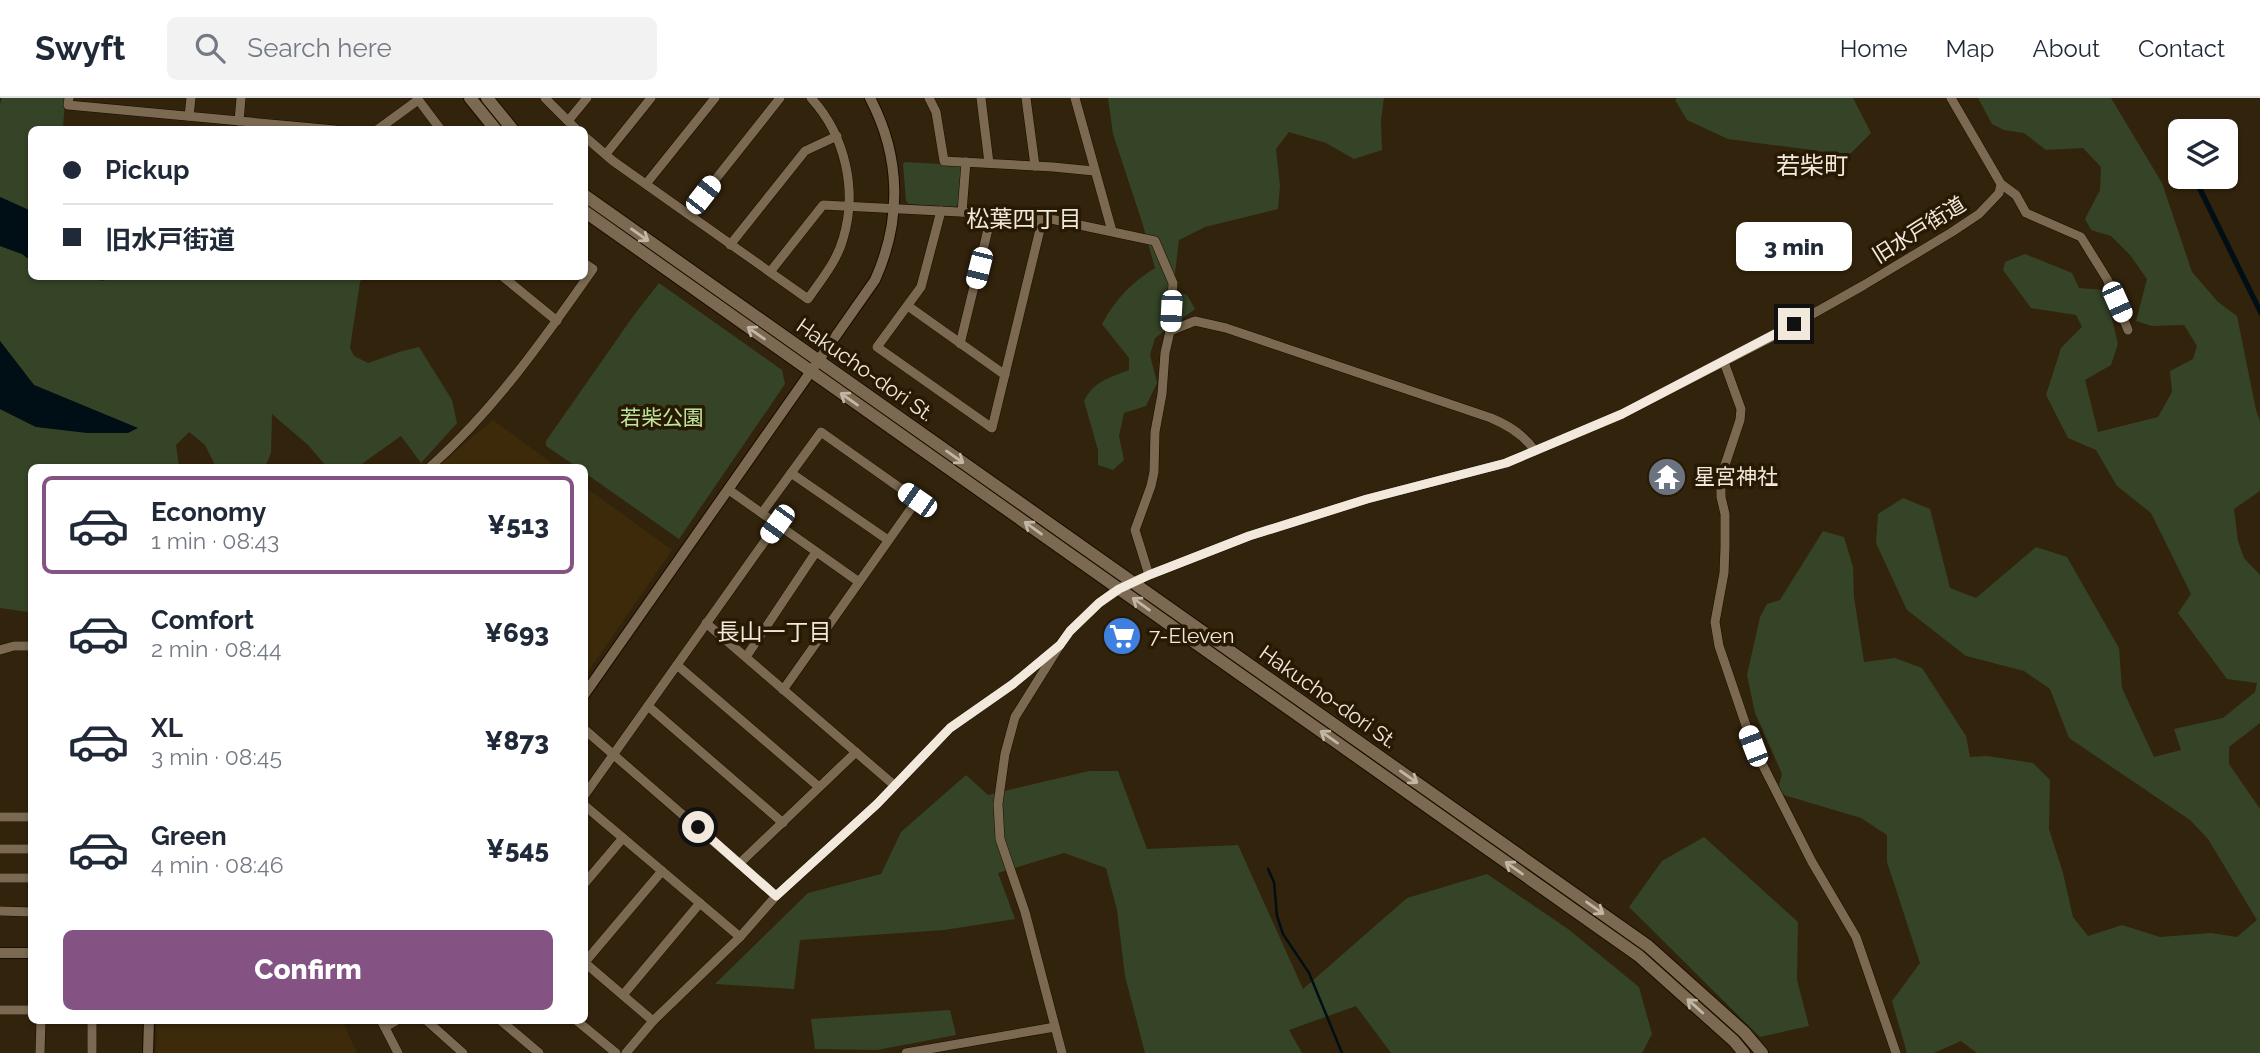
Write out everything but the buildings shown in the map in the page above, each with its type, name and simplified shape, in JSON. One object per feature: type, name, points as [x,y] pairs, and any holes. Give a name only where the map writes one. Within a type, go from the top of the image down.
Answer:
[{"type":"main road","points":[[470,98],[493,126]]},
{"type":"main road","points":[[487,98],[510,126]]},
{"type":"main road","name":"Hakucho-dori St.","points":[[588,198],[1648,946],[1744,1032],[1762,1053]]},
{"type":"main road","name":"Hakucho-dori St.","points":[[588,214],[1639,956],[1744,1053]]},
{"type":"street","points":[[69,98],[68,105],[292,126]]},
{"type":"street","points":[[190,116],[191,98]]},
{"type":"street","points":[[239,121],[242,98]]},
{"type":"street","points":[[545,98],[573,126]]},
{"type":"street","points":[[568,121],[587,98]]},
{"type":"street","points":[[606,154],[651,98]]},
{"type":"street","points":[[646,184],[715,98]]},
{"type":"street","points":[[688,214],[780,98]]},
{"type":"street","points":[[588,139],[730,245],[808,299],[829,269],[844,239],[850,205],[845,162],[836,136],[830,121],[811,98]]},
{"type":"street","points":[[588,689],[875,280],[888,249],[895,208],[893,160],[887,137],[870,98]]},
{"type":"street","points":[[929,98],[936,112],[944,161],[1094,171]]},
{"type":"street","points":[[981,98],[989,163]]},
{"type":"street","points":[[1026,98],[1035,166]]},
{"type":"street","points":[[1075,98],[1112,231]]},
{"type":"street","points":[[1951,98],[2001,184],[2016,195],[2026,213],[2081,237],[2107,279],[2128,330]]},
{"type":"street","points":[[382,126],[418,99],[439,126]]},
{"type":"street","points":[[730,245],[805,151],[836,136]]},
{"type":"street","points":[[962,212],[966,162]]},
{"type":"street","name":"旧水戸街道","points":[[1060,645],[1070,631],[1099,603],[1119,589],[1149,575],[1262,532],[1367,499],[1506,463],[1622,414],[1864,285],[1952,232],[1979,214],[1999,193],[2001,184]]},
{"type":"street","points":[[769,272],[823,205],[1043,217],[1156,241],[1173,283],[1170,331],[1155,432],[1152,486],[1135,530],[1149,575]]},
{"type":"street","points":[[941,211],[921,287],[877,348],[992,428],[1043,217]]},
{"type":"street","points":[[960,344],[992,213]]},
{"type":"street","points":[[507,280],[557,321]]},
{"type":"street","points":[[433,464],[489,407],[543,341],[585,280]]},
{"type":"street","points":[[908,306],[1004,375]]},
{"type":"street","points":[[1170,331],[1195,321],[1226,328],[1491,418],[1512,429],[1535,451]]},
{"type":"street","points":[[1724,362],[1741,410],[1721,485],[1725,514],[1725,547],[1724,572],[1715,622],[1719,646],[1753,746],[1812,862],[1856,937],[1896,1053]]},
{"type":"street","points":[[762,513],[821,432],[917,500],[783,690]]},
{"type":"street","points":[[791,472],[888,540]]},
{"type":"street","points":[[729,490],[859,582]]},
{"type":"street","points":[[588,790],[777,524]]},
{"type":"street","points":[[746,657],[816,552]]},
{"type":"street","points":[[706,623],[894,785]]},
{"type":"street","points":[[626,1053],[653,1021],[740,937],[776,896],[877,804],[950,728],[1013,684],[1060,645]]},
{"type":"street","points":[[1060,645],[1015,717],[1003,767],[998,804],[1000,839],[1025,912],[1062,1053]]},
{"type":"street","points":[[0,650],[28,646]]},
{"type":"street","points":[[677,665],[819,788]]},
{"type":"street","points":[[648,706],[783,823]]},
{"type":"street","points":[[588,732],[776,896]]},
{"type":"street","points":[[739,864],[856,752]]},
{"type":"street","points":[[588,808],[740,937]]},
{"type":"street","points":[[0,817],[28,817]]},
{"type":"street","points":[[588,879],[623,838]]},
{"type":"street","points":[[0,849],[28,849]]},
{"type":"street","points":[[588,958],[662,871]]},
{"type":"street","points":[[0,878],[28,878]]},
{"type":"street","points":[[623,995],[700,903]]},
{"type":"street","points":[[0,911],[28,912]]},
{"type":"street","points":[[0,953],[28,953]]},
{"type":"street","points":[[588,965],[653,1021]]},
{"type":"street","points":[[0,1010],[28,1010]]},
{"type":"street","points":[[40,1053],[41,1024]]},
{"type":"street","points":[[92,1024],[92,1053]]},
{"type":"street","points":[[148,1053],[149,1024]]},
{"type":"street","points":[[383,1024],[398,1053]]},
{"type":"street","points":[[430,1024],[463,1053]]},
{"type":"street","points":[[505,1024],[539,1053]]},
{"type":"street","points":[[581,1024],[615,1053]]},
{"type":"street","points":[[906,1053],[1055,1027]]},
{"type":"shaded area","points":[[2197,189],[2203,189],[2260,305],[2260,317]]},
{"type":"shaded area","points":[[0,197],[28,210],[28,259],[0,246]]},
{"type":"shaded area","points":[[0,341],[34,385],[138,428],[128,433],[87,433],[36,427],[0,409]]},
{"type":"shaded area","points":[[493,420],[553,464],[441,464]]},
{"type":"shaded area","points":[[588,489],[672,550],[588,672]]},
{"type":"shaded area","points":[[157,1024],[344,1024],[357,1053],[156,1053]]},
{"type":"green space","points":[[2,98],[65,98],[63,126],[28,126],[28,210],[0,197]]},
{"type":"green space","points":[[1108,98],[1384,98],[1381,120],[1382,150],[1354,159],[1326,143],[1289,132],[1276,149],[1280,186],[1278,209],[1205,227],[1179,240],[1173,290],[1187,295],[1195,309],[1155,338],[1150,355],[1157,383],[1146,406],[1124,413],[1119,436],[1124,460],[1113,470],[1098,465],[1098,450],[1084,401],[1097,385],[1129,370],[1129,358],[1102,324],[1125,292],[1155,268],[1113,134]]},
{"type":"green space","points":[[1853,98],[1871,133],[1849,155],[1728,139],[1687,120],[1675,100]]},
{"type":"green space","points":[[1978,98],[2111,98],[2162,183],[2192,272],[2218,302],[2237,316],[2260,421],[2260,491],[2234,509],[2238,541],[2244,558],[2260,575],[2260,723],[2229,747],[2229,764],[2260,809],[2260,1053],[1977,1053],[1961,1041],[1934,1053],[1907,1053],[1892,1001],[1920,963],[1887,862],[1887,835],[1861,818],[1777,793],[1782,774],[1755,713],[1747,675],[1760,617],[1767,604],[1780,600],[1823,531],[1844,537],[1853,567],[1854,597],[1864,662],[1895,658],[1922,668],[1966,736],[1970,757],[1987,756],[2033,763],[2050,780],[2049,829],[2073,917],[2088,936],[2122,925],[2160,937],[2211,933],[2237,937],[2257,920],[2208,839],[2190,820],[2069,738],[2050,689],[2024,671],[1966,656],[1907,610],[1876,543],[1878,514],[1903,498],[1930,509],[1950,588],[1976,598],[2036,547],[2067,557],[2119,648],[2122,688],[2154,757],[2181,750],[2174,729],[2223,718],[2255,692],[2257,683],[2227,679],[2178,613],[2191,594],[2151,513],[2117,486],[2096,450],[2068,438],[2046,395],[2061,348],[2082,327],[2076,315],[2031,308],[2003,270],[2005,262],[2025,254],[2072,273],[2079,288],[2105,290],[2118,344],[2111,365],[2085,380],[2098,432],[2158,417],[2172,392],[2170,371],[2193,359],[2197,346],[2184,325],[2152,326],[2136,321],[2147,279],[2130,255],[2111,236],[2091,230],[2085,219],[2100,190],[2101,167],[2083,148],[2046,150],[2024,133],[2004,130],[1992,124]]},
{"type":"green space","points":[[905,162],[959,165],[962,169],[960,204],[955,207],[909,204],[906,201]]},
{"type":"green space","points":[[0,246],[28,259],[28,280],[361,280],[350,348],[354,356],[368,363],[419,347],[452,400],[457,423],[421,463],[401,436],[363,464],[324,464],[308,445],[272,414],[271,453],[266,464],[214,464],[205,445],[189,432],[176,445],[179,464],[28,464],[28,612],[0,608],[0,409],[36,427],[137,428],[34,385],[0,341]]},
{"type":"green space","name":"若柴公園","points":[[659,283],[782,370],[785,384],[679,539],[588,475],[588,464],[573,464],[546,446],[546,441]]},
{"type":"green space","points":[[1089,771],[1118,771],[1147,849],[1238,845],[1303,989],[1407,898],[1487,874],[1568,929],[1639,987],[1652,1034],[1642,1053],[1391,1053],[1356,1006],[1289,1030],[1302,1053],[1145,1053],[1125,976],[1117,910],[1106,868],[1064,853],[998,873],[1015,919],[944,930],[800,940],[794,989],[715,984],[808,893],[881,874],[901,832],[966,775],[988,795]]},
{"type":"green space","points":[[1704,837],[1798,922],[1797,980],[1809,1026],[1760,1037],[1629,907],[1662,861]]},
{"type":"green space","points":[[950,1010],[956,1035],[877,1050],[815,1049],[811,1019]]},
{"type":"waterway","points":[[1268,869],[1274,882],[1277,916],[1283,934],[1309,973],[1342,1053]]},
{"type":"place","name":"星宮神社","points":[[1667,477]]},
{"type":"place","name":"7-Eleven","points":[[1122,636]]},
{"type":"district","name":"若柴町","points":[[1812,166]]},
{"type":"district","name":"松葉四丁目","points":[[1024,219]]},
{"type":"district","name":"長山一丁目","points":[[774,632]]},
{"type":"route","points":[[698,827],[776,896],[877,804],[950,728],[1013,684],[1060,645],[1070,631],[1110,594],[1149,575],[1249,536],[1367,499],[1506,463],[1622,414],[1794,324]]}]
